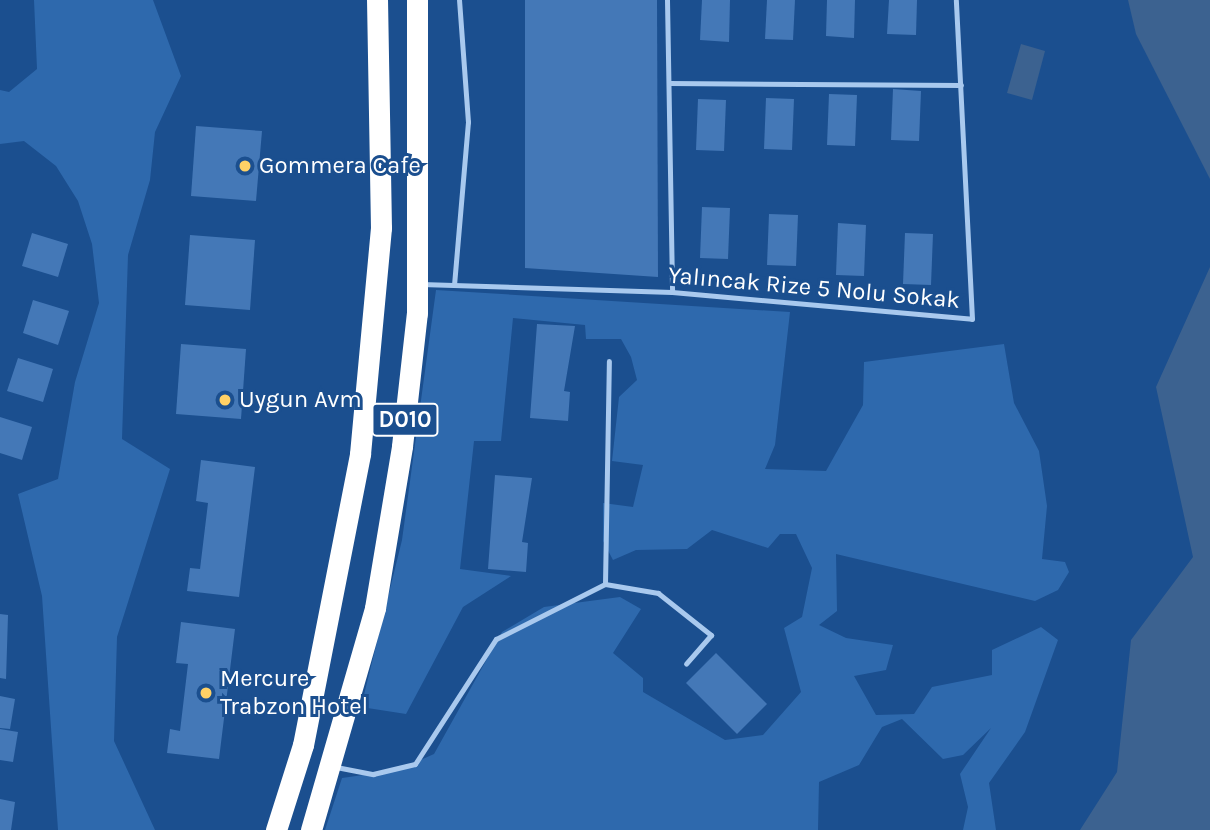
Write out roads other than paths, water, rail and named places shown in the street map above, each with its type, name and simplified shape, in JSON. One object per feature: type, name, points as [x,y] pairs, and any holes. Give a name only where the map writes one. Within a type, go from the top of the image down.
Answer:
[{"type":"highway","points":[[276,830],[303,746],[361,443],[381,228],[377,0]]},
{"type":"highway","name":"D010","points":[[310,830],[374,608],[402,446],[418,284],[417,0]]},
{"type":"lane","points":[[454,285],[468,122],[459,0]]},
{"type":"lane","points":[[667,0],[672,292]]},
{"type":"lane","name":"Yalıncak Rize 5 Nolu Sokak","points":[[418,284],[672,292],[972,319],[956,0]]},
{"type":"lane","points":[[669,83],[961,85]]},
{"type":"lane","points":[[605,584],[609,361]]},
{"type":"lane","points":[[329,765],[373,775],[415,764],[496,639],[605,584],[658,593],[711,635],[686,663]]},
{"type":"place","name":"Gommera Cafe","points":[[245,166]]},
{"type":"place","name":"Uygun Avm","points":[[225,400]]},
{"type":"place","name":"Mercure Trabzon Hotel","points":[[206,693]]}]
